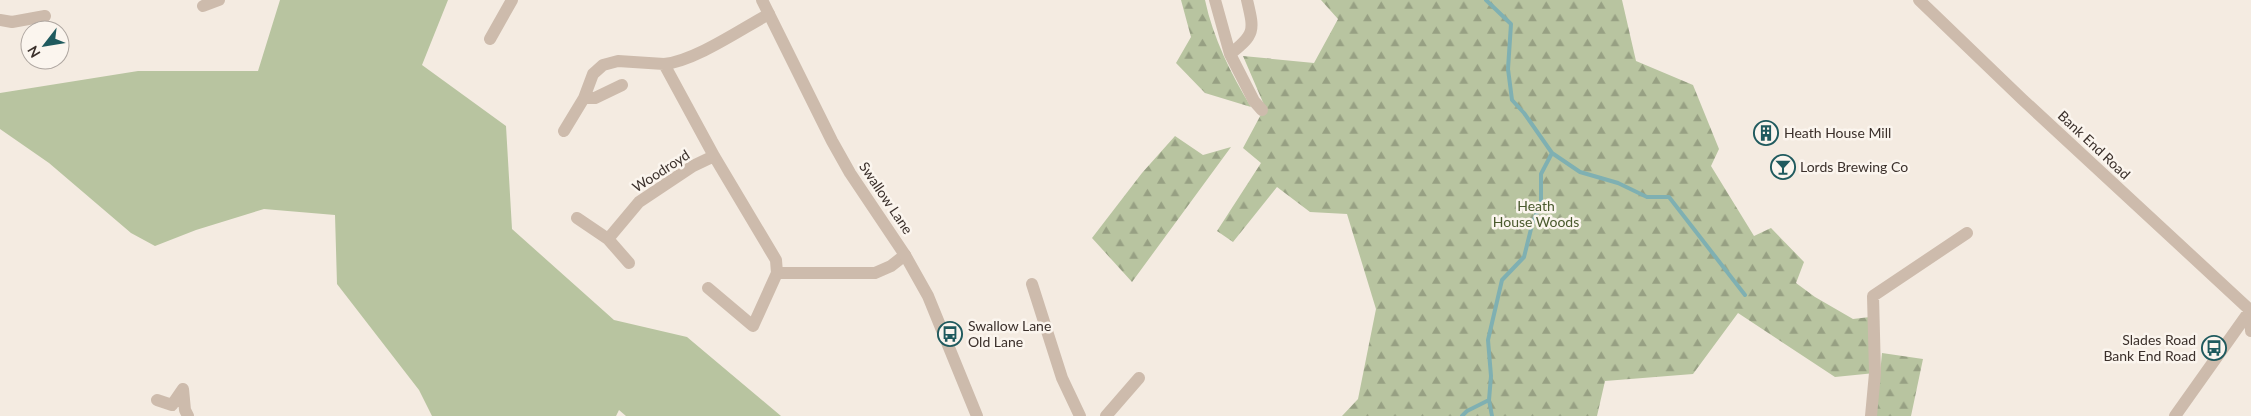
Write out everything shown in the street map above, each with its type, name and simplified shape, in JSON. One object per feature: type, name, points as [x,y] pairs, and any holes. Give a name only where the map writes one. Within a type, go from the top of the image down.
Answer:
[{"type":"street","points":[[203,6],[219,0]]},
{"type":"street","points":[[490,39],[512,0]]},
{"type":"street","name":"Swallow Lane","points":[[762,0],[832,141],[905,255],[928,296],[977,416]]},
{"type":"street","points":[[1215,0],[1230,54],[1254,101],[1262,110]]},
{"type":"street","points":[[1230,54],[1247,41],[1253,26],[1247,0]]},
{"type":"street","name":"Bank End Road","points":[[1919,0],[2029,106],[2251,310]]},
{"type":"street","points":[[564,132],[584,98],[593,74],[603,65],[618,61],[676,63],[769,14]]},
{"type":"street","points":[[0,20],[12,22],[45,16]]},
{"type":"street","points":[[664,64],[714,156],[776,260],[777,273],[753,326],[708,288]]},
{"type":"street","points":[[584,98],[595,98],[622,85]]},
{"type":"street","name":"Woodroyd","points":[[608,239],[639,202],[693,166],[714,156]]},
{"type":"street","points":[[576,218],[608,239],[629,263]]},
{"type":"street","points":[[1871,416],[1875,373],[1873,296],[1967,233]]},
{"type":"street","points":[[777,273],[875,273],[891,266],[905,255]]},
{"type":"street","points":[[1032,284],[1062,378],[1080,416]]},
{"type":"street","points":[[2251,310],[2251,331]]},
{"type":"street","points":[[2175,416],[2251,310]]},
{"type":"street","points":[[1106,416],[1139,378]]},
{"type":"street","points":[[157,400],[172,405],[183,389],[185,410],[188,416]]},
{"type":"green space","points":[[280,0],[448,0],[422,65],[506,126],[512,229],[614,320],[687,337],[781,416],[626,416],[619,410],[616,416],[432,416],[419,390],[337,284],[335,215],[264,209],[196,230],[155,246],[131,233],[49,163],[0,129],[0,93],[138,71],[258,71]]},
{"type":"green space","points":[[1181,0],[1205,0],[1208,14],[1224,55],[1236,82],[1251,107],[1205,93],[1176,63],[1191,37]]},
{"type":"green space","name":"Heath House Woods","points":[[1321,0],[1622,0],[1636,61],[1693,85],[1719,149],[1711,166],[1754,236],[1771,228],[1804,262],[1796,283],[1815,297],[1853,319],[1870,317],[1875,373],[1835,377],[1738,313],[1693,374],[1605,381],[1597,416],[1342,416],[1358,399],[1376,309],[1347,214],[1310,212],[1277,187],[1233,242],[1217,231],[1261,163],[1243,148],[1265,107],[1243,56],[1314,63],[1338,19]]},
{"type":"green space","points":[[1175,136],[1203,155],[1231,147],[1132,282],[1092,238],[1142,173]]},
{"type":"green space","points":[[1882,353],[1923,359],[1911,416],[1876,416]]},
{"type":"waterway","points":[[1486,0],[1511,24],[1508,69],[1512,100],[1524,113],[1552,153],[1541,174],[1541,204],[1533,221],[1524,257],[1502,280],[1488,340],[1491,376],[1489,400],[1492,416]]},
{"type":"waterway","points":[[1552,153],[1580,172],[1618,183],[1647,197],[1669,197],[1745,295]]},
{"type":"waterway","points":[[1462,416],[1467,411],[1489,400]]},
{"type":"place","name":"Heath House Mill","points":[[1766,133]]},
{"type":"place","name":"Lords Brewing Co","points":[[1783,167]]},
{"type":"place","name":"Swallow Lane Old Lane","points":[[950,334]]},
{"type":"place","name":"Slades Road Bank End Road","points":[[2214,348]]}]
